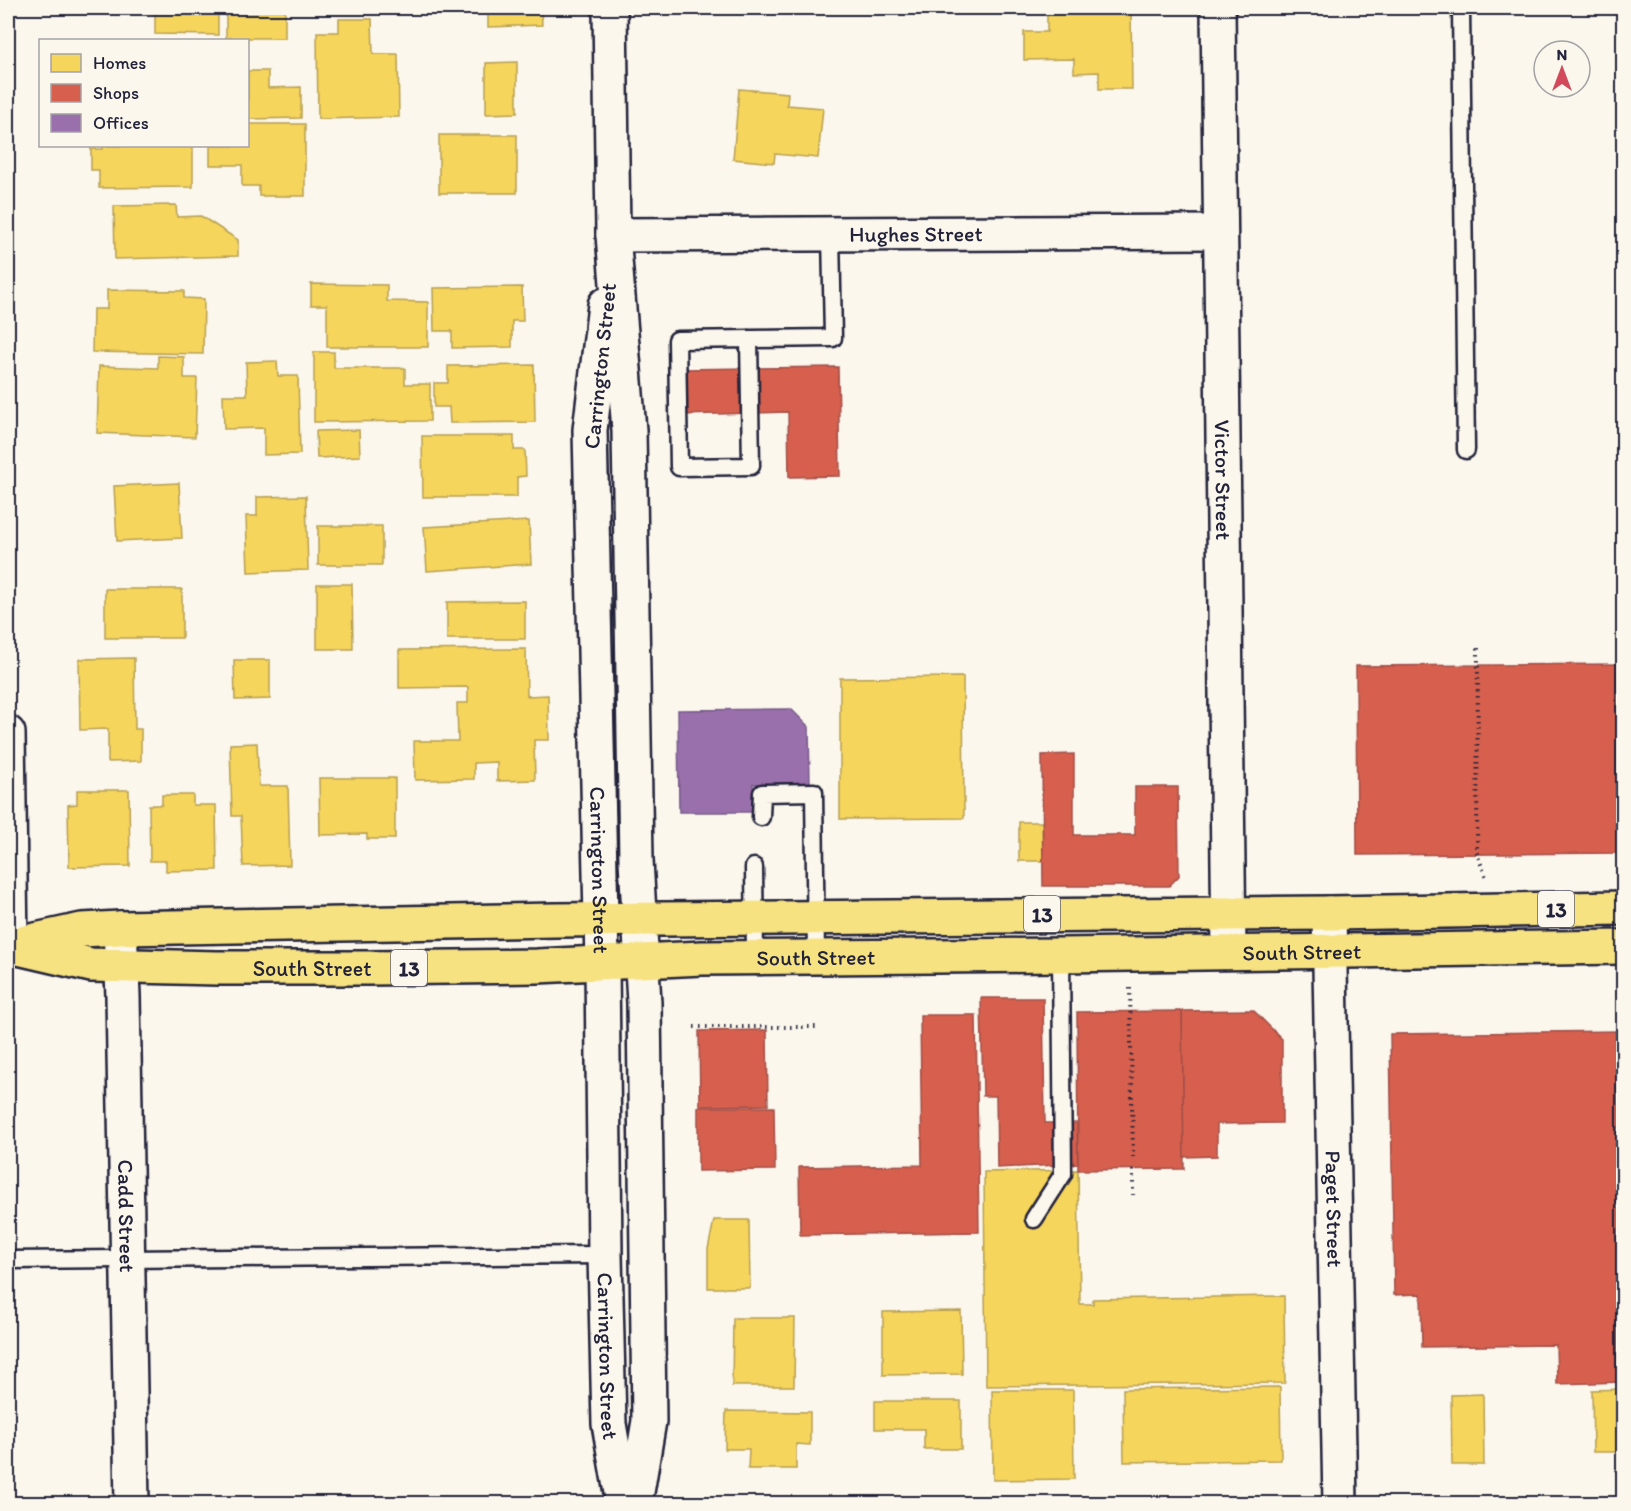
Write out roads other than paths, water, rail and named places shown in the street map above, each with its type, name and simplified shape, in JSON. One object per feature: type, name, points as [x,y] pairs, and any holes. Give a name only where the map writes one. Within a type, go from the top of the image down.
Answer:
[{"type":"main road","name":"South Street","points":[[9,946],[82,930],[120,928],[640,919],[1623,908]]},
{"type":"main road","name":"South Street","points":[[9,946],[91,965],[217,968],[369,968],[643,962],[755,957],[1623,947]]},
{"type":"street","name":"Carrington Street","points":[[610,8],[613,235],[629,429],[636,860],[643,962],[649,1421],[635,1503]]},
{"type":"street","name":"Victor Street","points":[[1218,8],[1228,782],[1228,952]]},
{"type":"street","name":"Hughes Street","points":[[613,235],[1220,232]]},
{"type":"street","name":"Carrington Street","points":[[613,235],[590,430],[602,963],[609,1424],[623,1503]]},
{"type":"street","points":[[8,733],[9,946]]},
{"type":"street","name":"Paget Street","points":[[1329,913],[1340,1503]]},
{"type":"street","name":"Cadd Street","points":[[120,928],[132,1503]]},
{"type":"lane","points":[[1461,8],[1466,450]]},
{"type":"lane","points":[[749,339],[751,466],[679,467],[677,340],[749,339],[833,338],[831,233]]},
{"type":"lane","points":[[761,818],[762,793],[814,792],[816,957]]},
{"type":"lane","points":[[754,867],[755,957]]},
{"type":"lane","points":[[1034,1219],[1063,1174],[1061,955]]},
{"type":"lane","points":[[8,1260],[605,1255]]}]
